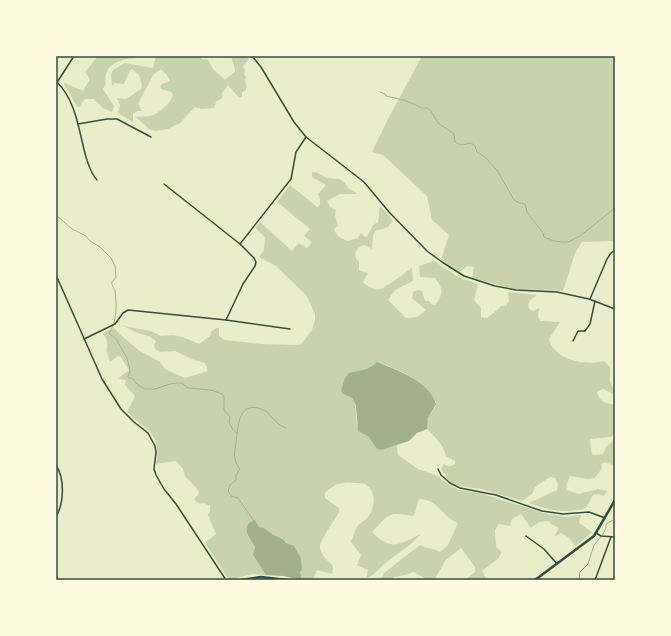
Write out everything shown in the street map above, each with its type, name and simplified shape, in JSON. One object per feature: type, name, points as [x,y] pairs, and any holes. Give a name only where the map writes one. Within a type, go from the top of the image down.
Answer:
[{"type":"main road","points":[[535,580],[591,538],[615,500]]},
{"type":"main road","points":[[241,580],[265,577],[287,580]]},
{"type":"street","points":[[74,56],[57,83],[68,95],[78,124],[88,165],[93,176],[97,180]]},
{"type":"street","points":[[252,56],[261,67],[294,122],[306,137],[364,182],[389,212],[427,251],[442,262],[464,276],[507,289],[557,292],[590,299],[615,309]]},
{"type":"street","points":[[78,124],[107,119],[117,119],[151,137]]},
{"type":"street","points":[[240,244],[291,179],[296,152],[306,137]]},
{"type":"street","points":[[164,184],[240,244],[256,262],[243,284],[226,320]]},
{"type":"street","points":[[590,299],[609,256],[615,250]]},
{"type":"street","points":[[56,275],[102,380],[127,415],[148,433],[156,452],[154,469],[156,475],[226,580]]},
{"type":"street","points":[[573,341],[578,331],[586,331],[589,327],[595,301]]},
{"type":"street","points":[[84,339],[115,324],[123,313],[128,310],[226,320],[290,329]]},
{"type":"street","points":[[56,466],[61,476],[62,487],[60,509],[56,517]]},
{"type":"street","points":[[438,468],[441,475],[450,483],[460,488],[496,495],[542,511],[563,514],[589,512],[605,518]]},
{"type":"street","points":[[596,532],[599,535],[615,537]]},
{"type":"street","points":[[526,536],[544,549],[557,564]]},
{"type":"street","points":[[595,580],[611,537]]},
{"type":"shaded area","points":[[98,56],[137,56],[136,58],[114,63],[106,74],[103,89],[114,106],[112,112],[103,108],[94,99],[85,99],[81,104],[82,106],[77,107],[63,82],[83,91],[90,79],[85,72]]},
{"type":"shaded area","points":[[156,56],[203,56],[201,59],[208,60],[213,69],[225,80],[235,72],[231,56],[246,56],[249,59],[243,66],[247,87],[245,91],[242,92],[242,96],[239,98],[228,85],[222,93],[222,98],[216,102],[214,108],[201,109],[195,107],[180,123],[168,129],[155,131],[149,129],[136,117],[156,114],[169,102],[173,95],[171,92],[161,89],[160,87],[162,84],[170,81],[167,75],[161,69],[153,75],[138,104],[142,111],[137,111],[133,114],[133,122],[118,113],[120,105],[117,98],[126,99],[141,89],[142,85],[139,75],[132,69],[129,72],[124,84],[115,83],[112,86],[111,75],[113,70],[125,63],[153,68]]},
{"type":"shaded area","points":[[422,56],[615,56],[615,244],[612,241],[582,242],[575,253],[563,291],[515,289],[472,278],[474,267],[467,266],[460,272],[441,260],[449,235],[432,220],[427,196],[383,155],[372,152]]},
{"type":"shaded area","points":[[312,172],[318,173],[327,178],[339,179],[344,182],[349,189],[357,193],[340,194],[327,201],[330,207],[336,210],[335,215],[338,226],[334,229],[336,234],[341,238],[348,241],[358,238],[361,233],[367,237],[373,225],[378,222],[380,206],[393,220],[388,227],[375,231],[372,249],[364,245],[358,248],[355,254],[359,262],[359,270],[368,273],[363,282],[376,290],[384,288],[412,268],[413,281],[395,290],[388,300],[406,318],[417,317],[426,310],[412,298],[413,292],[418,290],[422,291],[425,301],[429,301],[431,304],[435,305],[440,298],[441,288],[435,278],[420,277],[419,266],[434,261],[458,277],[478,284],[474,300],[481,308],[481,317],[487,318],[502,306],[506,306],[509,301],[509,292],[537,295],[530,301],[528,305],[529,309],[533,311],[539,308],[538,317],[540,321],[560,322],[549,339],[557,352],[564,357],[580,362],[588,363],[604,361],[610,367],[610,382],[615,395],[603,389],[597,392],[601,400],[615,405],[615,432],[611,437],[590,439],[591,451],[593,455],[603,454],[606,447],[615,439],[615,466],[605,462],[601,464],[602,468],[595,478],[587,479],[570,476],[566,490],[579,494],[598,489],[607,491],[604,496],[599,494],[593,495],[588,506],[584,509],[570,511],[552,510],[529,503],[557,490],[558,484],[555,478],[550,477],[535,487],[532,494],[522,501],[481,489],[460,486],[450,482],[441,469],[444,464],[450,466],[455,464],[455,461],[446,456],[441,444],[427,429],[428,418],[435,407],[436,402],[424,387],[403,372],[377,362],[366,370],[354,372],[343,394],[352,398],[354,402],[358,428],[381,450],[397,445],[398,455],[418,469],[438,476],[449,485],[459,490],[480,493],[547,514],[565,517],[581,515],[579,523],[592,532],[576,546],[568,537],[561,533],[556,536],[555,535],[559,528],[551,524],[549,521],[539,522],[531,528],[521,514],[512,519],[510,526],[499,524],[495,530],[496,547],[502,552],[498,559],[482,571],[487,580],[465,580],[475,572],[475,567],[461,548],[446,560],[434,580],[424,580],[424,578],[414,572],[394,577],[392,580],[380,580],[384,573],[420,545],[440,552],[448,545],[458,523],[448,517],[436,505],[426,500],[419,499],[413,516],[393,514],[385,518],[372,532],[390,544],[401,543],[421,534],[386,562],[375,573],[366,578],[368,570],[357,565],[361,555],[351,542],[358,526],[370,513],[374,499],[372,491],[365,484],[347,482],[335,485],[325,493],[325,498],[339,508],[339,512],[320,545],[325,558],[333,566],[332,574],[317,570],[313,580],[302,580],[300,572],[302,570],[301,558],[284,540],[264,528],[259,527],[256,522],[247,526],[247,532],[248,537],[255,547],[255,557],[266,575],[252,574],[229,580],[205,543],[216,534],[208,515],[210,506],[204,503],[200,504],[194,500],[199,491],[185,476],[183,469],[176,461],[156,464],[157,453],[154,438],[151,433],[127,412],[135,396],[125,385],[126,380],[119,379],[129,370],[121,357],[118,356],[110,362],[106,349],[107,340],[102,333],[114,328],[140,351],[160,362],[165,369],[185,378],[208,371],[205,363],[194,360],[175,351],[160,352],[155,349],[154,345],[156,341],[151,337],[133,331],[122,325],[151,331],[161,336],[174,335],[199,344],[210,336],[211,332],[216,328],[219,328],[219,336],[225,340],[261,344],[301,344],[312,330],[315,314],[307,296],[276,266],[259,257],[264,250],[265,237],[255,228],[260,222],[292,251],[299,243],[307,248],[312,242],[304,236],[310,229],[277,202],[290,185],[317,207],[320,205],[318,194],[326,185],[312,177]]},
{"type":"shaded area","points":[[377,362],[403,373],[420,383],[427,389],[436,404],[428,418],[427,429],[417,433],[409,441],[381,450],[377,449],[369,437],[358,431],[356,406],[352,398],[343,394],[341,391],[345,378],[349,373],[367,369]]},
{"type":"shaded area","points":[[255,520],[259,527],[264,528],[284,540],[286,543],[294,546],[301,558],[302,570],[300,572],[302,580],[283,576],[266,575],[253,555],[255,547],[248,536],[246,529],[250,522]]},
{"type":"waterway","points":[[380,92],[386,96],[404,100],[422,108],[427,108],[431,111],[438,123],[454,134],[455,142],[461,145],[471,143],[475,146],[477,152],[485,157],[497,170],[514,200],[525,204],[527,212],[543,233],[544,237],[558,242],[570,241],[580,236],[615,208]]},
{"type":"waterway","points":[[56,215],[72,229],[86,236],[90,241],[100,247],[111,258],[115,266],[116,277],[112,281],[112,285],[115,291],[116,313],[114,324],[109,333],[116,339],[127,358],[130,370],[128,377],[133,379],[137,384],[145,389],[155,389],[170,384],[182,383],[188,388],[211,390],[222,394],[224,397],[224,410],[230,417],[229,422],[233,430],[237,433],[235,461],[240,469],[236,475],[236,480],[230,485],[228,491],[231,496],[238,498],[254,521]]},
{"type":"waterway","points":[[237,433],[242,414],[248,408],[252,407],[266,411],[278,423],[286,428]]},
{"type":"waterway","points":[[577,580],[579,579],[580,572],[588,564],[594,545],[603,534],[606,524],[615,519]]}]
